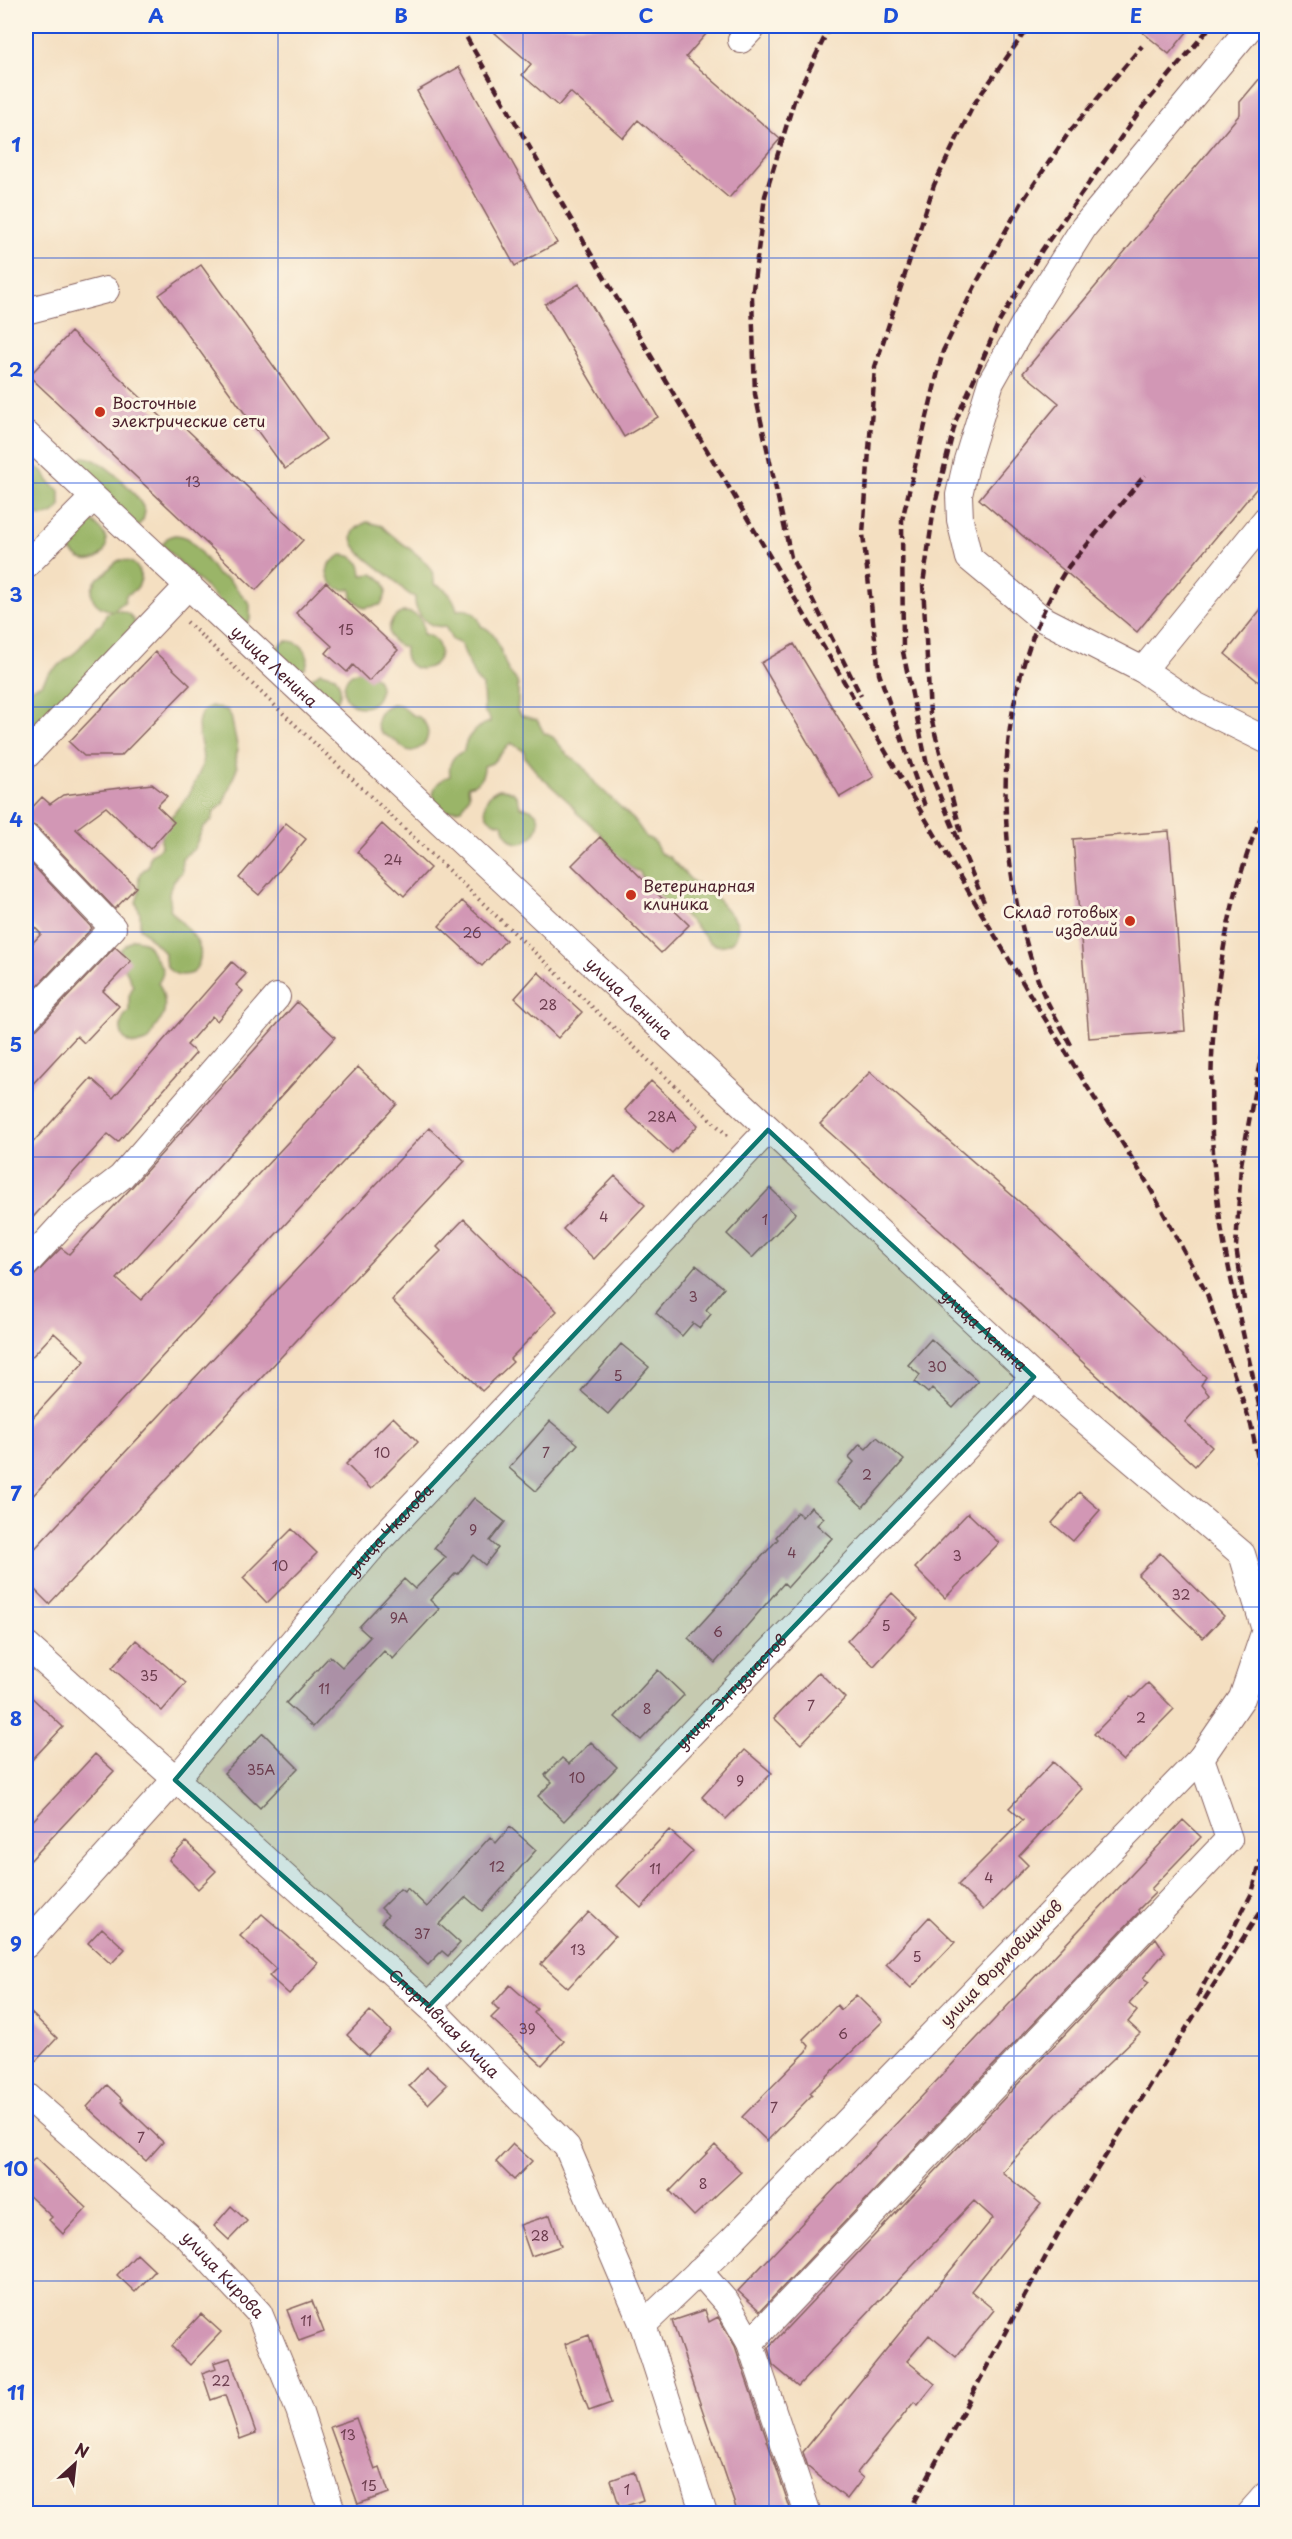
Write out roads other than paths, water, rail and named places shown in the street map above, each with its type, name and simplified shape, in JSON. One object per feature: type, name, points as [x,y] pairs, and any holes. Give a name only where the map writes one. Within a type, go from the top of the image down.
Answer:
[{"type":"street","points":[[1251,26],[1084,227],[1039,298],[991,381],[959,495],[960,520],[969,558],[1041,618],[1143,670],[1195,705],[1266,740]]},
{"type":"street","points":[[26,310],[106,290]]},
{"type":"street","name":"улица Ленина","points":[[26,435],[93,498],[178,596],[768,1130],[1034,1377],[1242,1554]]},
{"type":"street","points":[[26,565],[93,498]]},
{"type":"street","points":[[1143,670],[1266,519]]},
{"type":"street","points":[[26,756],[178,596]]},
{"type":"street","points":[[26,837],[112,928],[26,1018]]},
{"type":"street","points":[[26,1264],[69,1217],[121,1177],[277,997]]},
{"type":"street","name":"улица Чкалова","points":[[26,1945],[175,1780],[370,1550],[768,1130]]},
{"type":"street","name":"улица Энтузиастов","points":[[429,2006],[1034,1377]]},
{"type":"street","name":"улица Формовщиков","points":[[643,2325],[699,2271],[1201,1758],[1242,1698],[1265,1630],[1242,1554]]},
{"type":"street","name":"Спортивная улица","points":[[26,1645],[429,2006],[567,2147],[643,2325],[701,2513]]},
{"type":"street","points":[[750,2343],[1229,1839],[1201,1758]]},
{"type":"street","name":"улица Кирова","points":[[26,2095],[188,2237],[259,2313],[299,2410],[333,2514]]},
{"type":"street","points":[[699,2271],[727,2303],[750,2343],[808,2514]]},
{"type":"street","points":[[1249,2514],[1266,2495]]},
{"type":"railway","points":[[460,26],[599,268],[916,803],[1029,993],[1149,1186],[1207,1294],[1251,1425],[1266,1498]]},
{"type":"railway","points":[[830,26],[794,101],[765,196],[752,297],[755,394],[791,557],[861,696]]},
{"type":"railway","points":[[925,806],[879,673],[863,534],[875,367],[934,185],[974,104],[1029,26]]},
{"type":"railway","points":[[961,832],[930,714],[923,584],[934,508],[956,420],[998,324],[1042,250],[1141,109],[1211,26]]},
{"type":"railway","points":[[984,902],[927,765],[903,652],[902,520],[943,351],[978,280],[1022,202],[1070,131],[1142,46]]},
{"type":"railway","points":[[1071,1045],[1038,980],[1023,930],[1012,878],[1006,826],[1006,773],[1011,720],[1022,669],[1040,620],[1064,573],[1145,475]]},
{"type":"railway","points":[[1259,1405],[1225,1249],[1217,1196],[1212,1140],[1211,1082],[1214,1024],[1231,910],[1247,856],[1266,806]]},
{"type":"railway","points":[[1244,1300],[1236,1247],[1241,1165],[1266,1028]]},
{"type":"railway","points":[[1258,1398],[1266,1460]]},
{"type":"railway","points":[[1197,1997],[1252,1893],[1266,1841]]},
{"type":"railway","points":[[908,2514],[1067,2217],[1266,1902]]},
{"type":"place","name":"Восточные электрические сети","points":[[100,412]]},
{"type":"place","name":"Ветеринарная клиника","points":[[631,895]]},
{"type":"place","name":"Склад готовых изделий","points":[[1130,921]]}]
